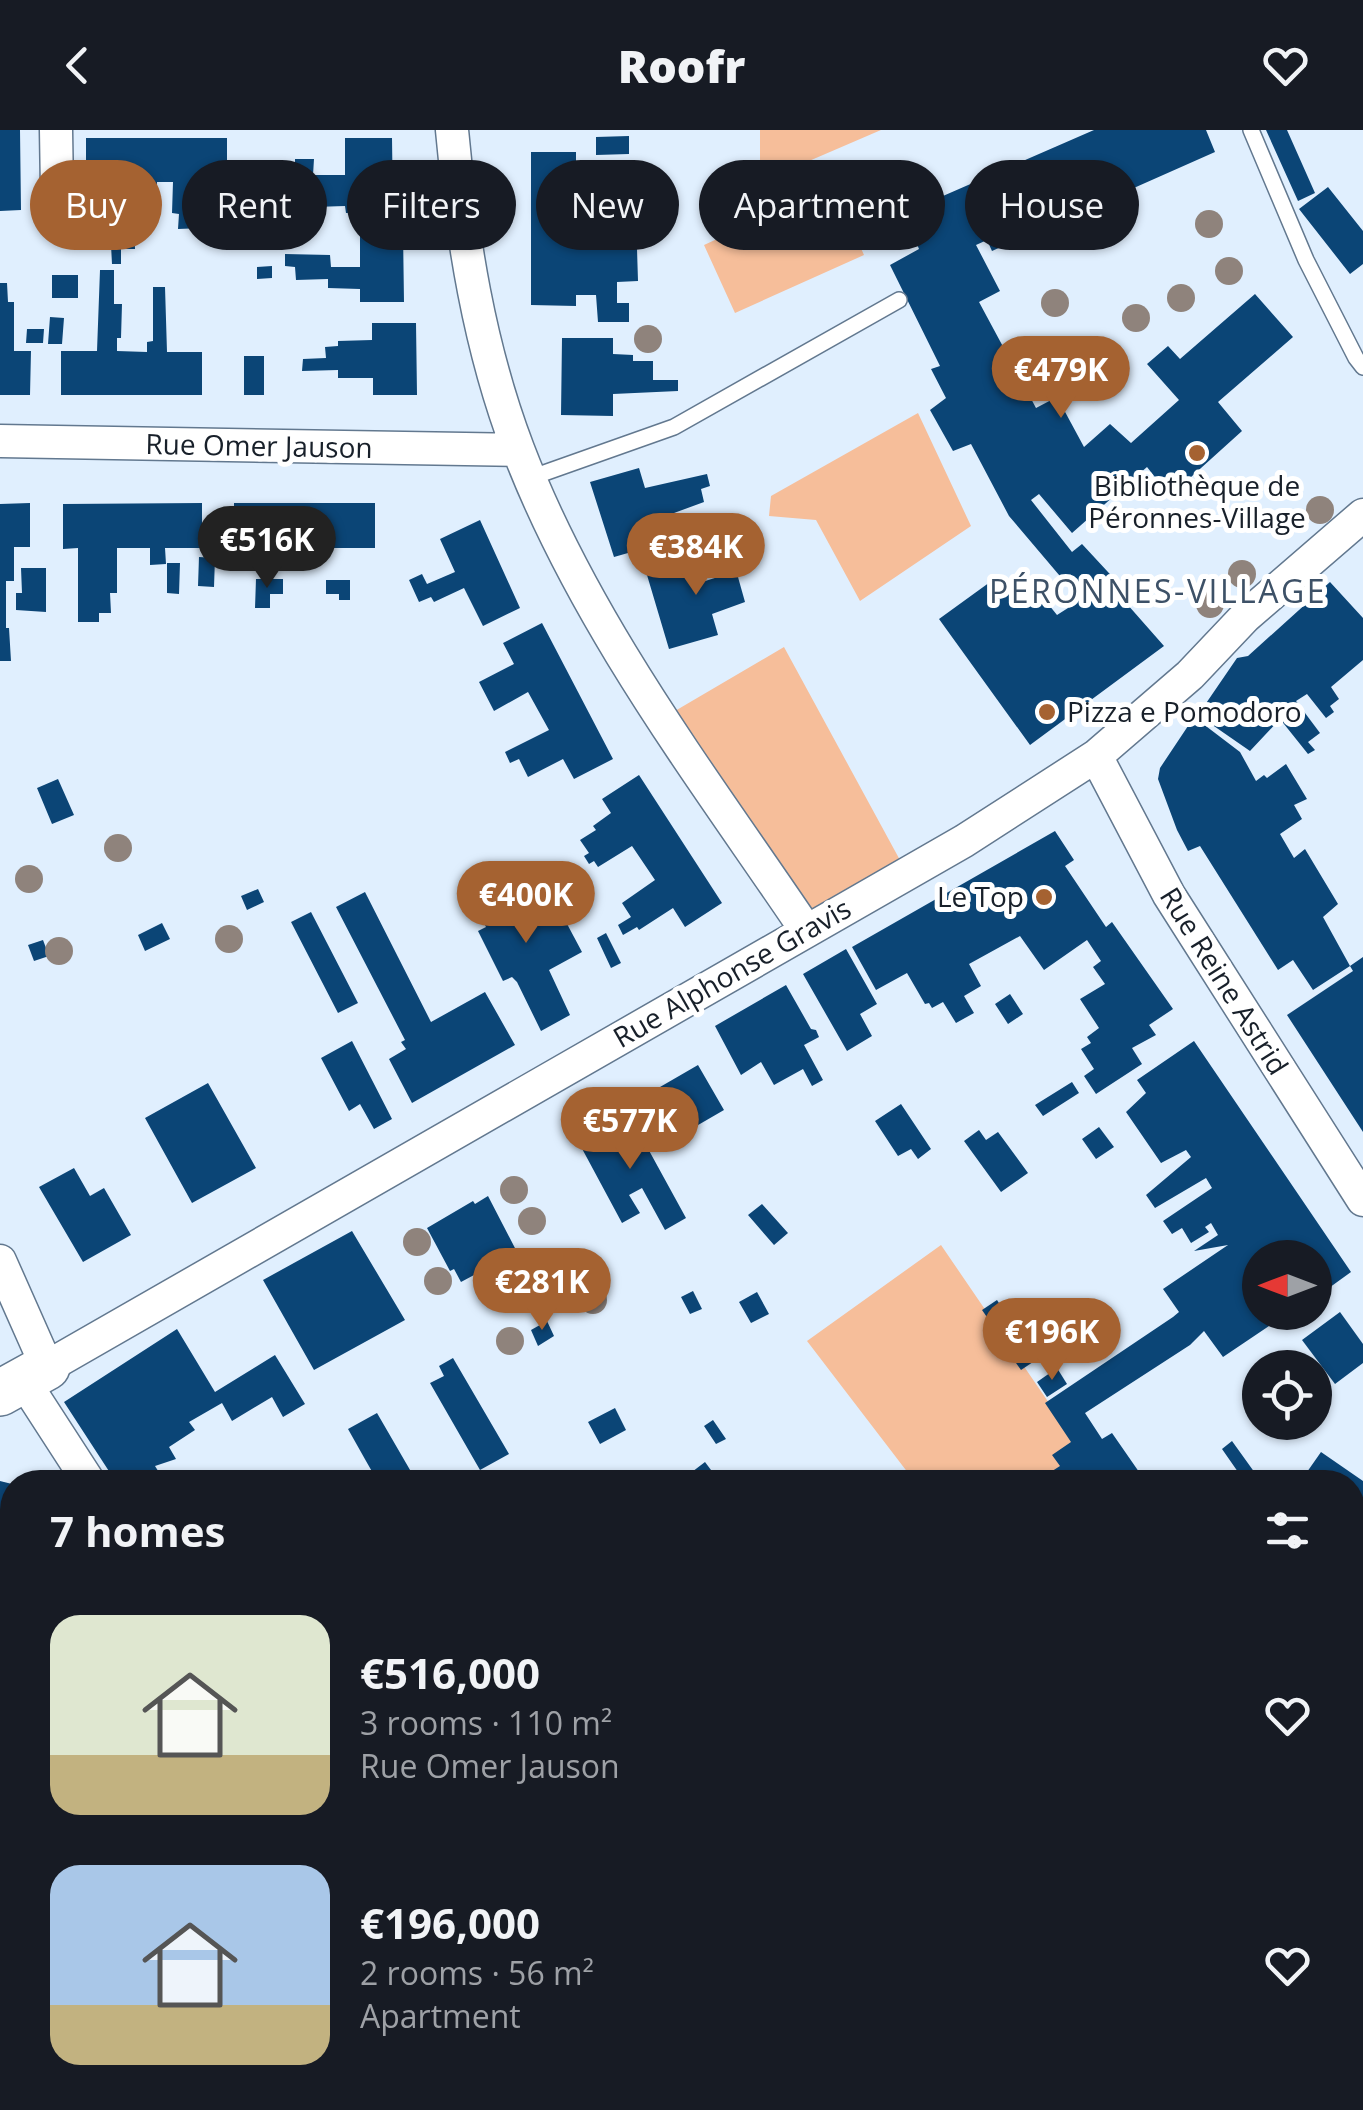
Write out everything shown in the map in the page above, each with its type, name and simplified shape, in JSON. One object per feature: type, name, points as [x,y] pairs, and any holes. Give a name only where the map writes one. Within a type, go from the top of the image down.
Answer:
[{"type":"street","points":[[56,130],[56,160]]},
{"type":"street","points":[[452,130],[476,306],[501,403],[524,464],[561,546],[608,634],[806,930]]},
{"type":"street","name":"Rue Omer Jauson","points":[[0,441],[524,464]]},
{"type":"street","name":"Rue Alphonse Gravis","points":[[23,1380],[964,841],[1096,756],[1190,674],[1245,617],[1363,515]]},
{"type":"street","name":"Rue Reine Astrid","points":[[1096,756],[1169,895],[1363,1200]]},
{"type":"street","points":[[0,1261],[23,1380],[80,1470]]},
{"type":"lane","points":[[1250,130],[1306,260],[1359,362]]},
{"type":"lane","points":[[524,464],[674,427],[899,300]]},
{"type":"shaded area","points":[[760,130],[881,130],[811,160],[760,160]]},
{"type":"shaded area","points":[[706,250],[862,250],[864,255],[735,313]]},
{"type":"shaded area","points":[[918,413],[971,526],[860,601],[816,520],[769,516],[771,496]]},
{"type":"shaded area","points":[[784,647],[907,873],[806,930],[663,718]]},
{"type":"shaded area","points":[[941,1245],[1095,1470],[906,1470],[807,1341]]},
{"type":"building","points":[[0,130],[20,130],[21,210],[0,211]]},
{"type":"building","points":[[1094,130],[1206,130],[1215,152],[1139,186],[1139,160],[1025,160]]},
{"type":"building","points":[[1266,130],[1287,130],[1315,193],[1298,201]]},
{"type":"building","points":[[629,136],[629,154],[596,155],[596,137]]},
{"type":"building","points":[[86,138],[227,138],[227,160],[182,160],[182,229],[178,229],[179,214],[172,213],[173,182],[162,182],[162,160],[86,160]]},
{"type":"building","points":[[345,138],[392,138],[392,160],[347,160],[347,213],[345,206],[327,207],[327,175],[345,175]]},
{"type":"building","points":[[531,152],[576,152],[576,160],[536,160],[536,250],[637,250],[638,281],[617,282],[617,303],[629,303],[629,322],[598,322],[596,295],[576,295],[576,306],[531,305]]},
{"type":"building","points":[[965,186],[965,250],[979,250],[1000,291],[979,302],[1036,408],[1057,397],[1084,447],[1110,424],[1131,443],[1179,400],[1147,364],[1168,346],[1180,359],[1255,294],[1293,337],[1218,402],[1242,431],[1170,496],[1147,467],[1072,533],[1039,494],[1031,500],[1072,552],[1082,544],[1133,599],[1127,604],[1164,646],[1030,745],[939,619],[997,577],[1006,592],[1014,586],[1024,606],[1041,595],[1057,615],[1068,608],[1065,602],[1076,595],[1009,516],[971,444],[953,451],[930,410],[946,398],[931,369],[940,366],[890,265],[917,250],[945,250],[945,195]]},
{"type":"building","points":[[1328,187],[1363,231],[1363,264],[1350,274],[1299,209]]},
{"type":"building","points":[[111,250],[121,250],[121,264],[112,264]]},
{"type":"building","points":[[360,250],[403,250],[404,302],[360,302],[360,289],[328,288],[328,279],[296,280],[295,267],[285,266],[285,254],[330,255],[331,267],[360,267]]},
{"type":"building","points":[[272,266],[272,278],[257,279],[257,267]]},
{"type":"building","points":[[100,270],[114,270],[114,304],[122,304],[117,351],[147,352],[147,342],[153,341],[153,287],[165,287],[167,352],[202,352],[202,395],[61,395],[61,351],[97,351]]},
{"type":"building","points":[[52,275],[78,275],[78,298],[52,298]]},
{"type":"building","points":[[0,283],[7,283],[8,302],[14,302],[14,351],[31,351],[30,395],[0,395]]},
{"type":"building","points":[[50,317],[64,318],[62,344],[48,344]]},
{"type":"building","points":[[372,323],[416,323],[417,395],[373,395],[373,378],[338,378],[338,370],[302,371],[303,359],[326,358],[325,347],[338,346],[338,341],[372,340]]},
{"type":"building","points":[[27,329],[44,329],[43,343],[26,343]]},
{"type":"building","points":[[562,338],[613,338],[613,354],[633,355],[633,361],[653,361],[653,380],[678,380],[678,391],[613,394],[613,416],[561,415]]},
{"type":"building","points":[[244,356],[264,356],[264,395],[244,395]]},
{"type":"building","points":[[639,468],[645,488],[707,474],[710,486],[701,489],[704,502],[655,520],[663,543],[614,557],[590,482]]},
{"type":"building","points":[[30,503],[30,547],[14,547],[14,581],[6,581],[11,661],[0,661],[0,504]]},
{"type":"building","points":[[202,503],[202,548],[165,548],[166,564],[150,565],[150,548],[117,548],[117,593],[110,593],[111,613],[99,613],[99,622],[78,622],[78,548],[63,549],[63,504]]},
{"type":"building","points":[[234,503],[375,503],[375,548],[303,548],[303,568],[270,568],[270,548],[235,548],[235,565],[219,565],[219,530],[234,529]]},
{"type":"building","points":[[480,520],[520,608],[483,626],[464,588],[434,602],[431,597],[419,602],[409,580],[422,574],[427,584],[455,572],[440,539]]},
{"type":"building","points":[[738,546],[746,567],[736,570],[745,602],[712,614],[718,635],[669,649],[647,575],[696,560],[702,582],[718,577],[716,572],[722,570],[717,554]]},
{"type":"building","points":[[199,557],[215,558],[214,587],[198,586]]},
{"type":"building","points":[[167,563],[180,563],[179,594],[167,593]]},
{"type":"building","points":[[21,568],[46,568],[46,612],[16,610],[16,593],[22,593]]},
{"type":"building","points":[[256,579],[283,579],[283,594],[270,594],[270,608],[255,608]]},
{"type":"building","points":[[326,580],[350,580],[350,600],[339,600],[339,594],[326,594]]},
{"type":"building","points":[[1330,582],[1363,618],[1363,660],[1331,687],[1339,699],[1330,706],[1334,712],[1326,718],[1307,694],[1296,701],[1320,733],[1308,742],[1315,750],[1308,754],[1280,719],[1250,751],[1198,715],[1237,658],[1248,656]]},
{"type":"building","points":[[542,623],[613,759],[574,779],[563,759],[528,777],[519,759],[510,763],[505,752],[549,730],[528,692],[494,711],[479,682],[514,664],[503,643]]},
{"type":"building","points":[[1194,717],[1240,752],[1256,781],[1286,764],[1307,799],[1294,805],[1302,819],[1280,834],[1294,858],[1305,849],[1338,904],[1323,917],[1350,966],[1313,990],[1293,960],[1278,970],[1200,846],[1188,851],[1177,830],[1158,779],[1160,768]]},
{"type":"building","points":[[639,775],[722,903],[685,927],[673,908],[639,930],[637,927],[623,935],[618,925],[631,917],[622,903],[655,880],[632,846],[598,867],[594,861],[589,864],[584,856],[589,853],[580,840],[611,813],[602,799]]},
{"type":"building","points":[[58,779],[74,815],[52,824],[37,788]]},
{"type":"building","points":[[1055,831],[1074,860],[1065,866],[1106,927],[1112,922],[1173,1009],[1149,1025],[1156,1035],[1132,1048],[1142,1064],[1096,1094],[1084,1076],[1094,1069],[1081,1049],[1091,1043],[1087,1037],[1099,1028],[1080,999],[1105,984],[1093,967],[1101,961],[1087,940],[1044,970],[1020,936],[969,964],[981,986],[964,996],[974,1013],[956,1023],[943,1002],[932,1008],[925,1004],[907,973],[876,990],[852,947]]},
{"type":"building","points":[[491,864],[511,902],[528,893],[539,916],[558,907],[582,952],[549,970],[570,1015],[541,1031],[517,982],[512,977],[503,981],[478,931],[486,927],[468,894],[487,884],[479,869]]},
{"type":"building","points":[[258,889],[264,902],[247,910],[241,896]]},
{"type":"building","points":[[365,892],[431,1022],[485,992],[515,1045],[412,1103],[389,1059],[406,1049],[401,1042],[405,1040],[336,907]]},
{"type":"building","points":[[311,912],[358,1003],[338,1013],[291,922]]},
{"type":"building","points":[[162,923],[170,939],[145,951],[138,935]]},
{"type":"building","points":[[606,933],[621,963],[611,968],[597,938]]},
{"type":"building","points":[[43,940],[49,956],[34,961],[28,945]]},
{"type":"building","points":[[846,949],[877,1004],[860,1014],[872,1036],[847,1051],[803,974]]},
{"type":"building","points":[[1363,957],[1363,1132],[1287,1015],[1353,971],[1350,966]]},
{"type":"building","points":[[786,985],[819,1037],[804,1045],[823,1080],[812,1086],[803,1069],[774,1085],[761,1062],[741,1075],[715,1026]]},
{"type":"building","points":[[1010,994],[1023,1014],[1008,1024],[995,1004]]},
{"type":"building","points":[[352,1041],[392,1119],[374,1129],[360,1104],[349,1111],[321,1058]]},
{"type":"building","points":[[1194,1041],[1329,1240],[1242,1240],[1242,1330],[1263,1330],[1223,1357],[1204,1331],[1190,1345],[1085,1413],[1102,1439],[1112,1433],[1138,1470],[1054,1470],[1060,1466],[1052,1455],[1071,1442],[1045,1403],[1179,1312],[1163,1289],[1228,1245],[1194,1251],[1218,1235],[1211,1223],[1205,1227],[1209,1232],[1191,1243],[1182,1228],[1172,1234],[1163,1221],[1212,1188],[1206,1178],[1155,1208],[1146,1195],[1191,1157],[1186,1150],[1161,1163],[1126,1112],[1146,1093],[1137,1080]]},
{"type":"building","points":[[698,1065],[724,1110],[686,1132],[660,1087]]},
{"type":"building","points":[[1072,1082],[1079,1093],[1043,1116],[1035,1105]]},
{"type":"building","points":[[208,1083],[256,1168],[192,1203],[145,1118]]},
{"type":"building","points":[[901,1104],[931,1149],[918,1159],[911,1149],[898,1156],[875,1121]]},
{"type":"building","points":[[629,1114],[686,1218],[665,1230],[642,1188],[629,1195],[640,1213],[622,1223],[579,1143]]},
{"type":"building","points":[[1099,1127],[1114,1147],[1096,1159],[1082,1139]]},
{"type":"building","points":[[979,1130],[986,1140],[998,1132],[1028,1173],[1001,1192],[964,1141]]},
{"type":"building","points":[[74,1168],[90,1196],[104,1188],[131,1235],[83,1262],[39,1187]]},
{"type":"building","points":[[488,1196],[517,1252],[461,1282],[454,1269],[450,1271],[427,1228]]},
{"type":"building","points":[[762,1204],[788,1233],[774,1245],[748,1215]]},
{"type":"building","points":[[352,1231],[405,1320],[314,1370],[263,1280]]},
{"type":"building","points":[[1332,1244],[1351,1272],[1332,1286]]},
{"type":"building","points":[[693,1291],[702,1309],[690,1314],[681,1297]]},
{"type":"building","points":[[757,1292],[769,1314],[751,1323],[739,1302]]},
{"type":"building","points":[[997,1300],[1004,1311],[989,1320],[982,1310]]},
{"type":"building","points":[[1340,1312],[1363,1344],[1363,1363],[1335,1384],[1332,1350],[1310,1350],[1302,1340],[1316,1330],[1332,1330],[1332,1318]]},
{"type":"building","points":[[547,1321],[554,1336],[538,1346],[531,1330]]},
{"type":"building","points":[[177,1329],[215,1392],[275,1355],[305,1404],[283,1417],[272,1397],[232,1421],[222,1403],[189,1422],[195,1430],[169,1447],[176,1459],[155,1466],[158,1470],[108,1470],[64,1402]]},
{"type":"building","points":[[1019,1341],[1033,1362],[1021,1370],[1006,1349]]},
{"type":"building","points":[[453,1358],[509,1454],[480,1470],[430,1383],[444,1376],[439,1366]]},
{"type":"building","points":[[1057,1368],[1067,1384],[1047,1397],[1037,1382]]},
{"type":"building","points":[[615,1408],[626,1430],[600,1444],[588,1422]]},
{"type":"building","points":[[377,1413],[410,1470],[371,1470],[348,1429]]},
{"type":"building","points":[[713,1420],[726,1439],[716,1444],[704,1426]]},
{"type":"building","points":[[1232,1441],[1253,1470],[1237,1470],[1222,1449]]},
{"type":"building","points":[[1321,1452],[1347,1470],[1308,1470]]},
{"type":"building","points":[[705,1462],[711,1470],[695,1470]]},
{"type":"place","name":"Bibliothèque de Péronnes-Village","points":[[1197,453]]},
{"type":"place","name":"Pizza e Pomodoro","points":[[1047,712]]},
{"type":"place","name":"Le Top","points":[[1044,897]]},
{"type":"district","name":"PÉRONNES-VILLAGE","points":[[1158,592]]}]
